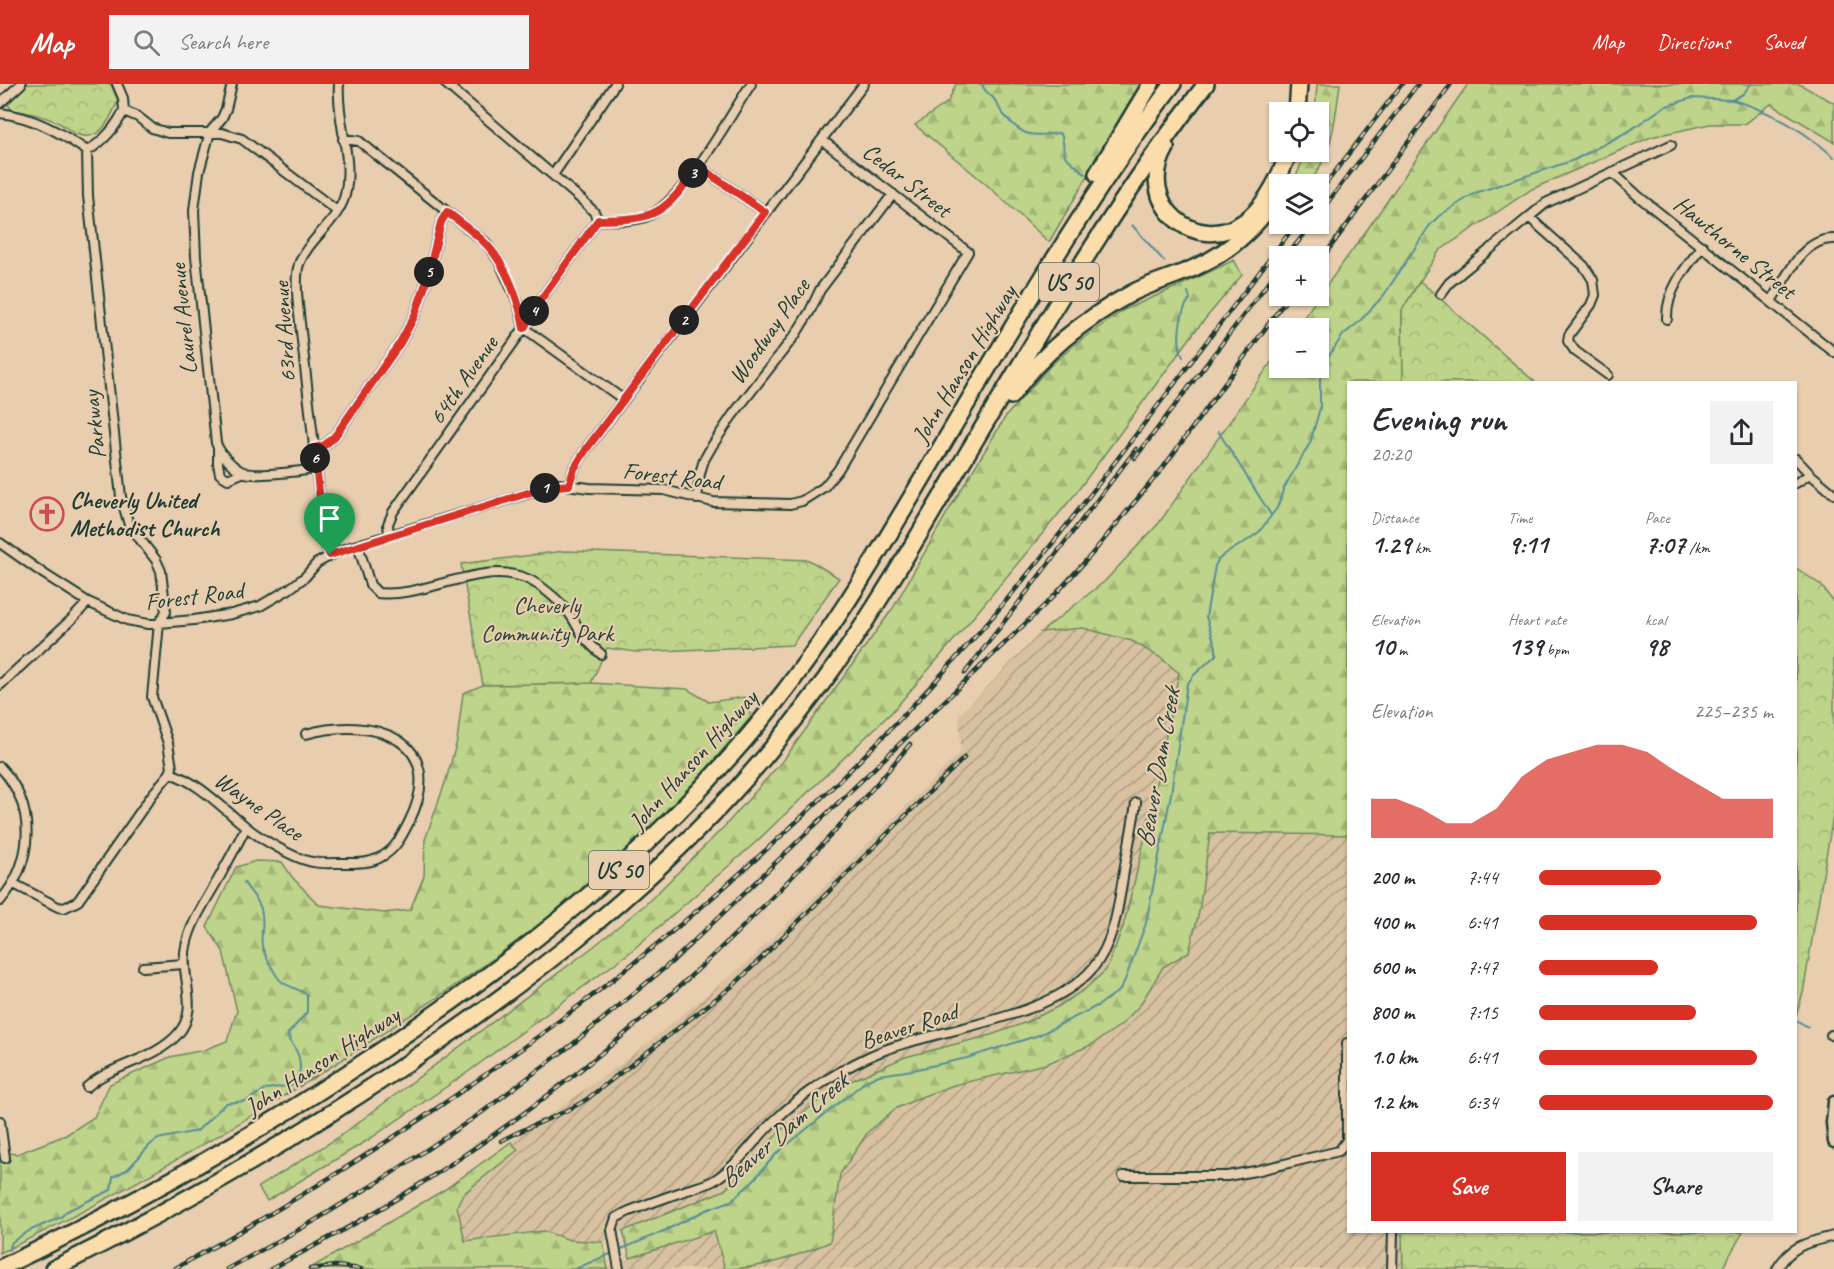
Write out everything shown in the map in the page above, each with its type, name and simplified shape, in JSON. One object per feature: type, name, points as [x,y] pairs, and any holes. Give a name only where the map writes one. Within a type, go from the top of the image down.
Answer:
[{"type":"highway","points":[[1046,271],[1060,236],[1150,84]]},
{"type":"highway","name":"John Hanson Highway","points":[[0,1268],[154,1190],[247,1137],[330,1085],[490,974],[568,913],[642,849],[722,766],[770,710],[807,660],[867,570],[1046,271],[1111,170],[1173,84]]},
{"type":"highway","name":"John Hanson Highway","points":[[55,1269],[238,1170],[376,1084],[509,991],[635,889],[727,799],[803,709],[865,623],[1107,221],[1206,84]]},
{"type":"highway","points":[[1298,102],[1299,84]]},
{"type":"highway","points":[[1306,102],[1307,84]]},
{"type":"highway","points":[[1187,108],[1161,158],[1156,182],[1159,194],[1170,213],[1181,223],[1193,229],[1212,232],[1224,231],[1246,221],[1268,194],[1284,162]]},
{"type":"highway","points":[[961,463],[989,429],[1019,385],[1068,336],[1108,307],[1135,292],[1197,267],[1222,253],[1255,225],[1269,207]]},
{"type":"street","points":[[0,103],[21,84]]},
{"type":"street","points":[[0,113],[46,126],[61,133],[87,151],[108,136],[124,111],[123,98],[117,84]]},
{"type":"street","name":"Laurel Avenue","points":[[232,84],[226,110],[210,132],[196,190],[194,228],[220,474],[228,479],[244,472]]},
{"type":"street","name":"63rd Avenue","points":[[330,555],[325,544],[316,469],[297,278],[298,266],[304,254],[337,211],[346,185],[339,84]]},
{"type":"street","points":[[446,84],[590,207],[598,220],[644,217],[655,213],[674,198],[698,166],[751,84]]},
{"type":"street","points":[[553,175],[615,84]]},
{"type":"street","points":[[569,485],[581,457],[864,84]]},
{"type":"street","points":[[124,111],[138,117],[152,128],[168,133],[210,132],[234,135],[337,211]]},
{"type":"street","points":[[343,139],[359,141],[466,226],[493,252],[518,303],[524,328],[624,400]]},
{"type":"street","name":"Cedar Street","points":[[822,140],[968,252]]},
{"type":"street","points":[[1441,294],[1449,283],[1546,203],[1671,145]]},
{"type":"street","name":"Parkway","points":[[87,151],[88,195],[121,497],[129,525],[156,560],[161,571],[166,612],[159,623],[152,697],[170,753],[170,773]]},
{"type":"street","points":[[698,166],[765,212]]},
{"type":"street","name":"Hawthorne Street","points":[[1612,172],[1638,196],[1834,352]]},
{"type":"street","name":"Woodway Place","points":[[697,499],[700,473],[712,446],[732,416],[800,328],[820,290],[892,194]]},
{"type":"street","points":[[314,448],[325,445],[335,436],[400,343],[420,301],[441,222],[447,212]]},
{"type":"street","points":[[1530,218],[1590,273],[1594,289],[1591,306],[1569,335],[1568,341],[1575,351],[1608,375]]},
{"type":"street","name":"64th Avenue","points":[[389,535],[388,524],[393,512],[598,220]]},
{"type":"street","points":[[1771,301],[1807,247],[1821,240],[1834,239]]},
{"type":"street","points":[[1667,319],[1671,294],[1703,246]]},
{"type":"street","name":"Forest Road","points":[[0,543],[88,602],[137,623],[159,623],[232,614],[260,606],[289,589],[305,577],[317,563],[330,555],[547,487],[569,485],[596,489],[664,490],[714,502],[790,504],[802,501],[824,487],[838,470],[968,252]]},
{"type":"street","points":[[218,449],[244,472],[284,473],[316,469]]},
{"type":"street","points":[[1797,460],[1834,494]]},
{"type":"street","points":[[1797,482],[1810,474]]},
{"type":"street","points":[[358,545],[370,585],[378,593],[398,593],[496,573],[524,578],[536,583],[556,599],[569,613],[585,639],[602,654]]},
{"type":"street","points":[[0,685],[72,620],[88,602]]},
{"type":"street","name":"Wayne Place","points":[[170,773],[200,789],[246,827],[285,850],[313,862],[370,862],[380,858],[396,846],[411,817],[421,788],[420,769],[410,750],[401,740],[379,731],[330,729],[306,734]]},
{"type":"street","points":[[0,767],[21,800],[27,823],[24,856],[14,884],[0,901]]},
{"type":"street","points":[[14,884],[58,907],[72,906],[83,895],[152,795],[170,773]]},
{"type":"street","name":"Beaver Road","points":[[618,1265],[612,1226],[616,1218],[714,1181],[799,1099],[842,1071],[868,1057],[897,1046],[1014,1014],[1042,1003],[1081,980],[1093,969],[1105,951],[1112,931],[1136,803]]},
{"type":"street","points":[[87,1087],[101,1075],[161,1049],[178,1034],[187,1020],[190,1001],[184,964],[186,946],[191,930],[246,827]]},
{"type":"street","points":[[143,967],[184,964]]},
{"type":"street","points":[[1834,1102],[1832,1123],[1834,1142]]},
{"type":"street","points":[[0,1121],[5,1158]]},
{"type":"street","points":[[1123,1176],[1227,1176],[1256,1172],[1330,1155],[1339,1151],[1347,1141]]},
{"type":"street","points":[[1392,1269],[1393,1233]]},
{"type":"street","points":[[1777,1269],[1784,1257],[1793,1250],[1834,1236]]},
{"type":"shaded area","points":[[1083,628],[1132,641],[1161,658],[1179,673],[1141,855],[1123,927],[1106,970],[1085,989],[1059,1006],[1027,1022],[991,1035],[908,1056],[781,1130],[725,1190],[623,1231],[603,1242],[570,1240],[543,1231],[465,1241],[457,1206],[463,1194],[518,1151],[511,1142],[629,1058],[750,960],[961,752],[959,716],[1041,632]]},
{"type":"shaded area","points":[[1210,833],[1347,835],[1347,1233],[1402,1233],[1403,1269],[743,1269],[794,1257],[830,1242],[840,1175],[868,1132],[895,1109],[954,1085],[1046,1064],[1140,1005],[1163,967],[1189,951],[1199,912]]},
{"type":"shaded area","points":[[714,1230],[725,1269],[607,1269],[630,1258]]},
{"type":"green space","points":[[25,84],[111,84],[118,101],[103,128],[92,135],[85,136],[74,133],[49,119],[12,110],[8,105]]},
{"type":"green space","points":[[956,84],[1142,84],[1049,242],[987,185],[915,125],[948,102]]},
{"type":"green space","points":[[1317,84],[1340,84],[1329,146],[1329,102],[1316,102]]},
{"type":"green space","points":[[1468,84],[1799,84],[1834,103],[1834,142],[1771,104],[1745,124],[1710,124],[1651,137],[1532,189],[1439,251],[1402,310],[1403,381],[1347,381],[1347,835],[1210,833],[1199,912],[1189,952],[1163,967],[1140,1005],[1121,1025],[1091,1045],[1046,1064],[954,1085],[895,1109],[868,1132],[840,1174],[830,1242],[779,1261],[752,1267],[725,1269],[714,1231],[630,1258],[623,1231],[725,1190],[781,1130],[837,1087],[905,1057],[991,1035],[1027,1022],[1059,1006],[1085,989],[1106,970],[1123,927],[1141,855],[1179,673],[1161,658],[1132,641],[1083,628],[1041,632],[1105,581],[1159,523],[1269,365],[1269,378],[1329,378],[1329,318],[1303,318],[1312,306],[1329,306],[1329,282]]},
{"type":"green space","points":[[1302,162],[1322,162],[1315,174],[1297,174]]},
{"type":"green space","points":[[1234,260],[1242,275],[1196,330],[1076,493],[892,712],[756,842],[629,953],[468,1072],[368,1140],[267,1201],[258,1187],[336,1139],[593,947],[646,904],[724,827],[785,758],[893,608],[1006,416],[1051,365],[1082,339],[1124,310]]},
{"type":"green space","points":[[1420,281],[1534,381],[1403,381],[1402,310]]},
{"type":"green space","name":"Cheverly Community Park","points":[[564,551],[809,560],[839,578],[792,645],[637,652],[607,648],[591,683],[483,685],[461,564]]},
{"type":"green space","points":[[1797,569],[1821,585],[1834,603],[1834,810],[1803,993],[1797,1012]]},
{"type":"green space","points":[[591,683],[687,689],[709,702],[745,697],[751,717],[689,788],[634,843],[530,932],[484,965],[365,1045],[231,1128],[94,1205],[0,1253],[0,1152],[17,1154],[66,1135],[94,1117],[110,1084],[170,1057],[204,1050],[227,1041],[237,1011],[223,951],[207,927],[236,867],[256,861],[282,862],[292,877],[319,905],[384,913],[410,910],[424,876],[425,840],[457,741],[463,693],[483,685]]},
{"type":"green space","points":[[511,1142],[518,1150],[463,1194],[457,1206],[465,1241],[543,1231],[570,1240],[603,1242],[608,1269],[309,1269],[444,1190]]},
{"type":"green space","points":[[1402,1233],[1742,1233],[1722,1269],[1403,1269]]},
{"type":"waterway","points":[[982,84],[1002,113],[1017,128],[1034,135],[1059,133],[1062,136],[1065,156],[1085,174]]},
{"type":"waterway","name":"Beaver Dam Creek","points":[[575,1269],[731,1201],[750,1184],[777,1153],[866,1081],[879,1075],[967,1058],[1039,1035],[1099,1005],[1120,990],[1146,923],[1171,794],[1187,684],[1216,655],[1216,647],[1206,617],[1215,566],[1225,554],[1259,532],[1277,508],[1284,488],[1310,443],[1320,408],[1320,378],[1327,359],[1343,335],[1359,322],[1384,295],[1430,225],[1439,216],[1475,193],[1574,160],[1629,131],[1664,107],[1692,98],[1732,100],[1743,94],[1751,84]]},
{"type":"waterway","points":[[1733,100],[1786,123],[1834,157]]},
{"type":"waterway","points":[[1132,225],[1164,261]]},
{"type":"waterway","points":[[1183,357],[1180,327],[1183,311],[1190,299],[1188,292]]},
{"type":"waterway","points":[[1218,431],[1271,515]]},
{"type":"waterway","points":[[9,1250],[12,1242],[29,1231],[111,1190],[113,1177],[128,1169],[158,1139],[197,1131],[226,1103],[246,1101],[266,1089],[294,1085],[300,1071],[300,1061],[288,1034],[307,1012],[307,995],[282,982],[272,968],[262,946],[261,909],[244,882]]},
{"type":"waterway","points":[[1797,1021],[1808,1027]]},
{"type":"railway","points":[[1329,180],[1402,84]]},
{"type":"railway","points":[[1329,201],[1418,84]]},
{"type":"railway","points":[[1329,249],[1451,84]]},
{"type":"railway","points":[[174,1269],[284,1206],[391,1139],[495,1068],[597,992],[695,912],[789,828],[880,740],[1009,597],[1288,234]]},
{"type":"railway","points":[[1295,246],[1304,234]]},
{"type":"railway","points":[[1135,458],[1269,281]]},
{"type":"railway","points":[[227,1269],[309,1224],[386,1177],[481,1113],[574,1043],[673,961],[1052,598],[1162,469],[1282,306]]},
{"type":"railway","points":[[965,673],[1136,449]]},
{"type":"railway","points":[[271,1269],[367,1217],[456,1161],[568,1080],[622,1037],[674,992],[773,896],[821,846],[910,744]]},
{"type":"railway","points":[[501,1141],[587,1099],[735,984],[964,758]]},
{"type":"railway","points":[[310,1269],[335,1266],[361,1269]]},
{"type":"place","name":"Cheverly United Methodist Church","points":[[47,514]]},
{"type":"route","points":[[698,166],[765,212],[587,448],[574,469],[569,485],[559,484],[547,487],[330,555],[325,544],[314,448],[325,445],[335,436],[400,343],[415,315],[427,280],[441,222],[447,212],[486,243],[499,261],[518,303],[524,328],[539,302],[598,220],[631,219],[655,213],[674,198],[698,166]]}]
